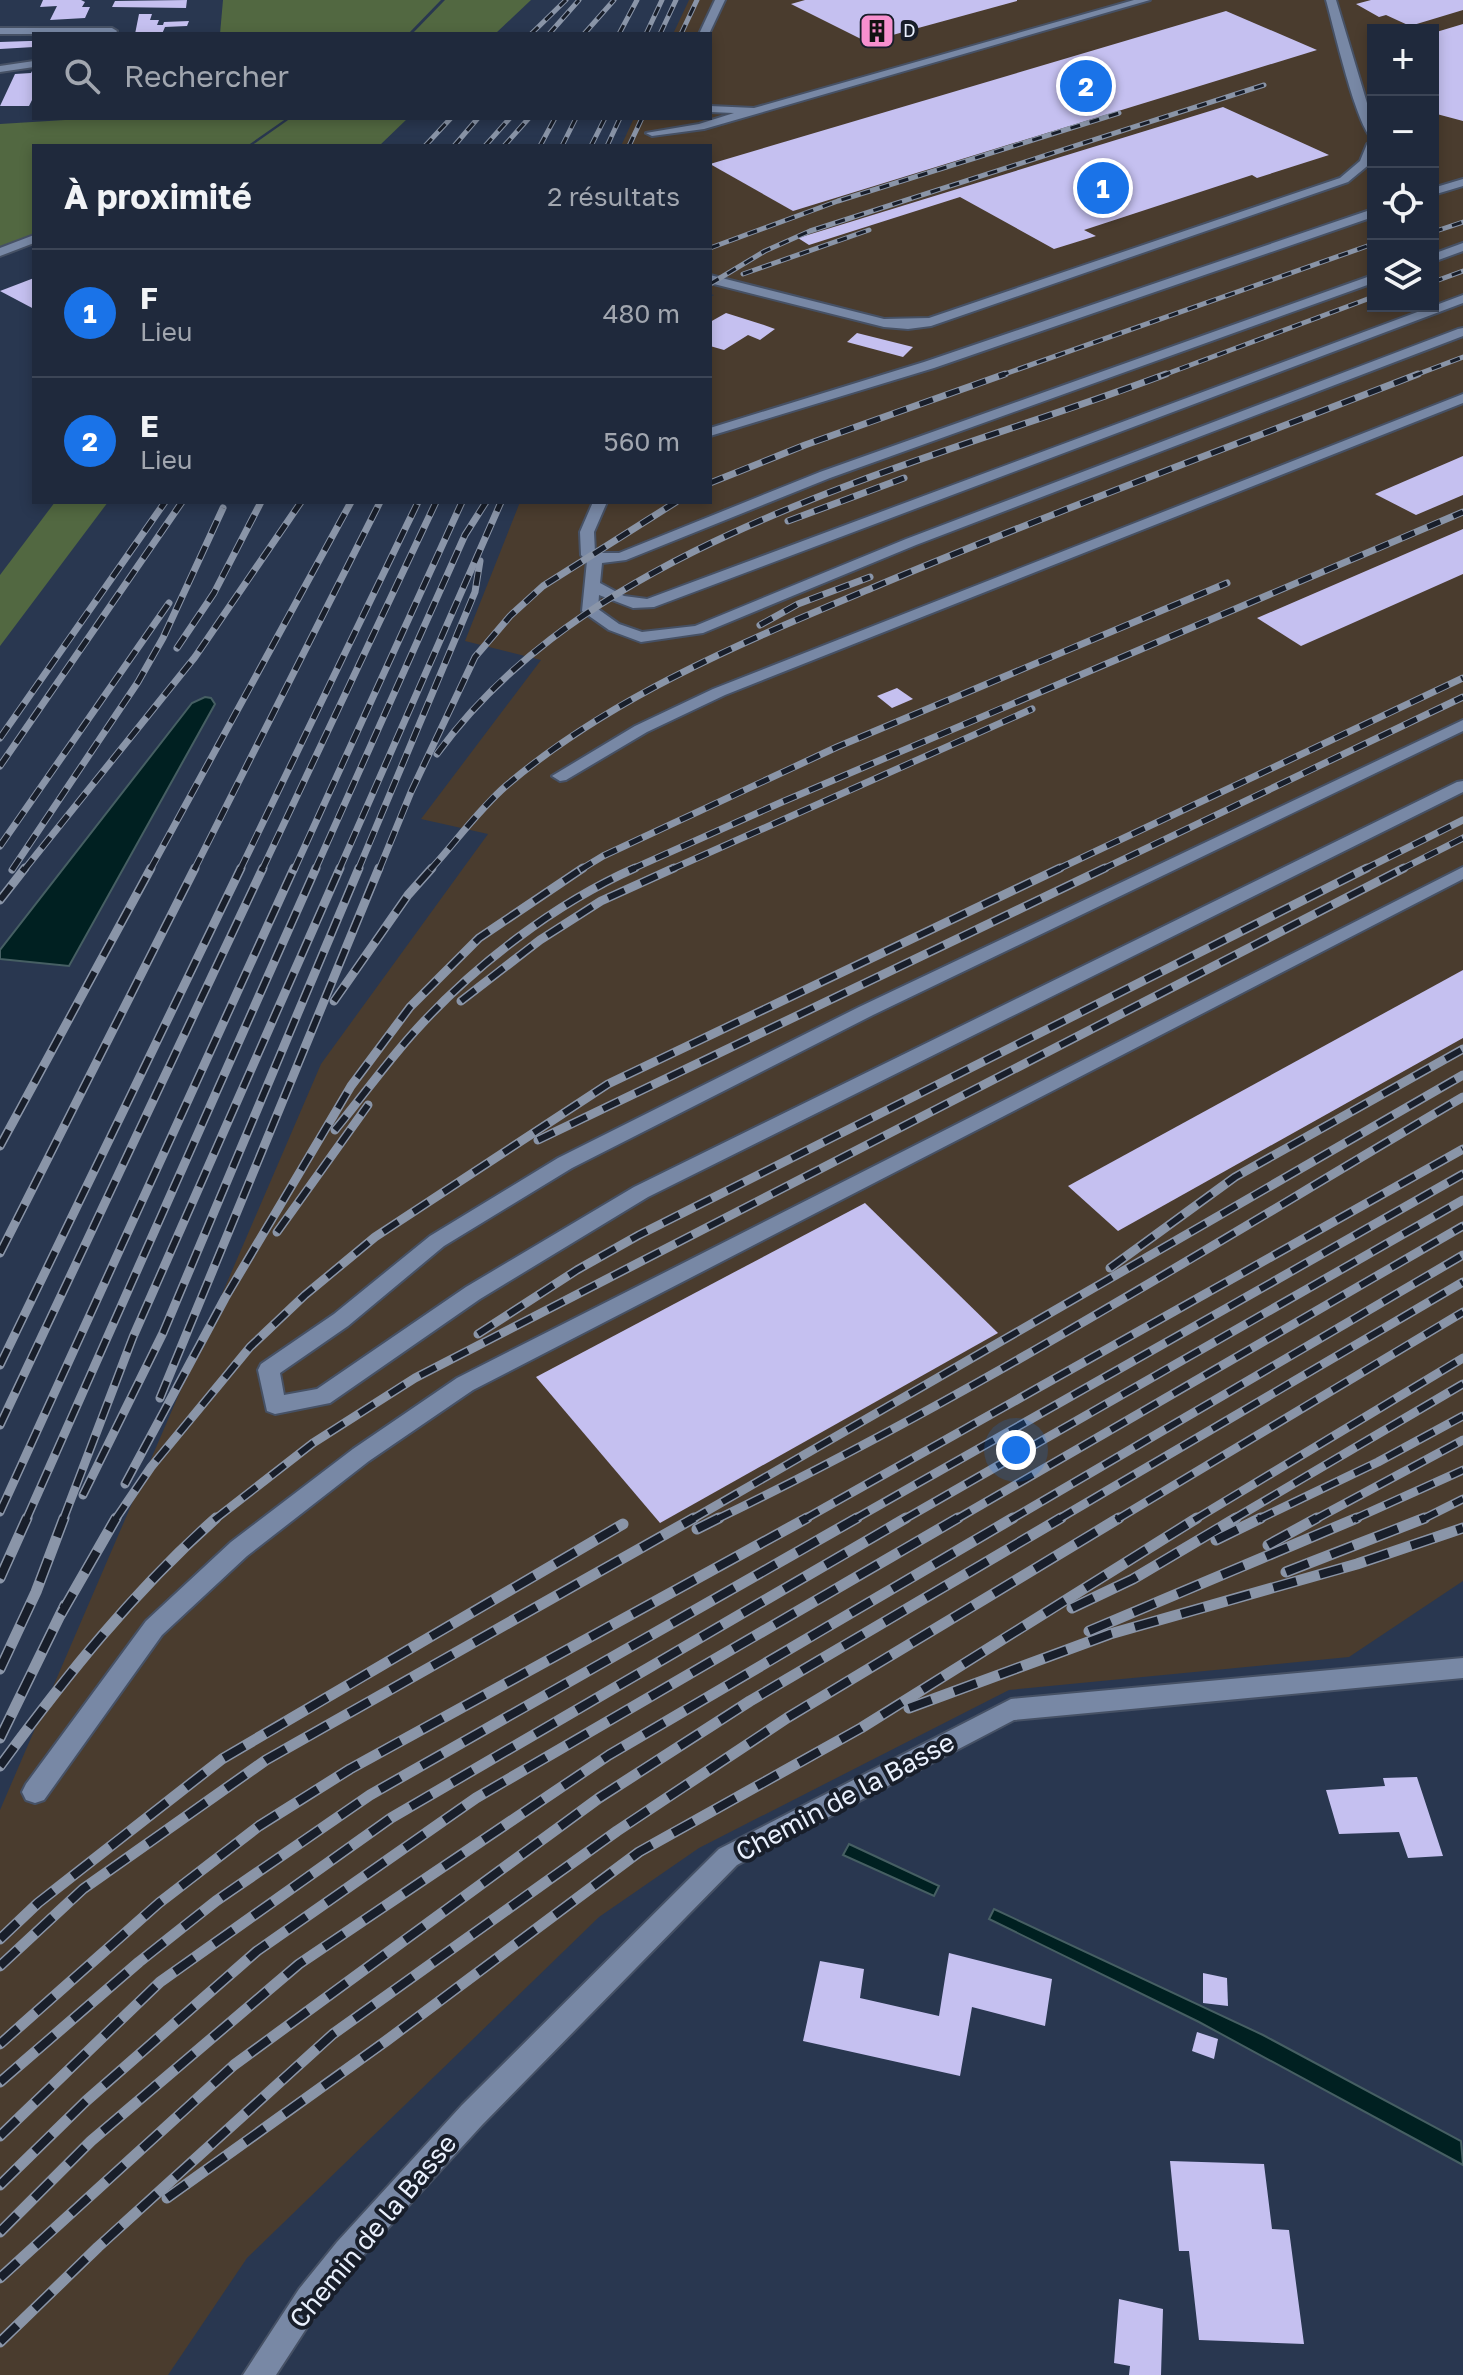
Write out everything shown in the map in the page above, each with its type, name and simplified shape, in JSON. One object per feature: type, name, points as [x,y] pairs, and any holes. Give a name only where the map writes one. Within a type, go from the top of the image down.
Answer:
[{"type":"street","points":[[705,32],[720,0]]},
{"type":"street","points":[[652,133],[700,127],[1145,0]]},
{"type":"street","points":[[1331,0],[1367,122]]},
{"type":"street","points":[[0,31],[111,32]]},
{"type":"street","points":[[0,69],[32,64]]},
{"type":"street","points":[[712,109],[754,111]]},
{"type":"street","points":[[647,144],[661,120]]},
{"type":"street","points":[[712,280],[884,323],[908,325],[931,322],[1344,180],[1367,158]]},
{"type":"street","points":[[1439,190],[1463,182]]},
{"type":"street","points":[[712,431],[929,365],[1367,215]]},
{"type":"street","points":[[0,252],[32,240]]},
{"type":"street","points":[[1439,256],[1463,247]]},
{"type":"street","points":[[599,504],[587,532],[588,555],[595,559],[621,557],[825,475],[1367,281]]},
{"type":"street","points":[[592,584],[613,598],[632,605],[649,604],[1463,299]]},
{"type":"street","points":[[595,559],[590,611],[614,627],[641,637],[698,630],[925,537],[1463,332]]},
{"type":"street","points":[[560,776],[641,729],[719,692],[1463,398]]},
{"type":"street","points":[[1463,725],[866,1011],[565,1163],[437,1241],[341,1320],[269,1370],[275,1405],[322,1397],[473,1293],[641,1192],[1463,786]]},
{"type":"street","points":[[35,1792],[154,1628],[239,1549],[361,1455],[465,1384],[1463,872]]},
{"type":"street","name":"Chemin de la Basse","points":[[258,2375],[309,2299],[347,2252],[472,2115],[728,1857],[1011,1710],[1463,1668]]},
{"type":"shaded area","points":[[689,0],[1463,0],[1463,1581],[1349,1657],[1009,1690],[699,1848],[599,1917],[247,2258],[168,2375],[0,2375],[0,1810],[321,1064],[488,834],[421,819],[541,660],[465,641],[519,504],[712,504],[712,144],[622,144],[633,120],[712,120],[712,32],[674,32]]},
{"type":"shaded area","points":[[205,697],[211,698],[215,704],[69,966],[0,959],[0,950],[192,703]]},
{"type":"shaded area","points":[[849,1844],[939,1886],[934,1896],[843,1855]]},
{"type":"shaded area","points":[[994,1909],[1263,2035],[1461,2141],[1463,2165],[1199,2022],[989,1919]]},
{"type":"green space","points":[[223,0],[441,0],[410,32],[220,32]]},
{"type":"green space","points":[[445,0],[531,0],[497,32],[414,32]]},
{"type":"green space","points":[[65,120],[284,120],[250,144],[32,144],[32,236],[0,248],[0,124]]},
{"type":"green space","points":[[288,120],[406,120],[381,144],[254,144]]},
{"type":"green space","points":[[53,504],[106,504],[0,646],[0,575]]},
{"type":"building","points":[[43,0],[81,0],[85,2],[82,7],[90,7],[85,18],[50,20],[57,6],[40,7]]},
{"type":"building","points":[[187,0],[186,8],[112,7],[115,1]]},
{"type":"building","name":"D","points":[[805,0],[1017,1],[867,42],[791,4]]},
{"type":"building","points":[[1371,0],[1463,0],[1463,10],[1417,24],[1406,24],[1386,15],[1379,17],[1356,4]]},
{"type":"building","points":[[1226,11],[1317,50],[793,211],[712,163]]},
{"type":"building","points":[[139,14],[152,14],[150,20],[159,20],[157,25],[189,21],[187,26],[165,27],[163,32],[135,32]]},
{"type":"building","points":[[1463,24],[1463,121],[1439,115],[1439,31]]},
{"type":"building","points":[[32,41],[32,47],[0,49],[0,42]]},
{"type":"building","points":[[31,73],[32,100],[29,106],[0,106],[15,74]]},
{"type":"building","points":[[1223,107],[1329,155],[1257,178],[1252,175],[1084,230],[1096,236],[1054,249],[960,197],[809,245],[798,238]]},
{"type":"building","points":[[32,279],[32,308],[0,291]]},
{"type":"building","points":[[726,313],[775,329],[760,340],[748,335],[724,350],[712,347],[712,321]]},
{"type":"building","points":[[857,333],[913,347],[903,357],[847,342]]},
{"type":"building","points":[[1463,456],[1463,495],[1416,515],[1375,494]]},
{"type":"building","points":[[1463,529],[1463,574],[1301,646],[1257,618]]},
{"type":"building","points":[[897,688],[913,699],[892,708],[877,696]]},
{"type":"building","points":[[1463,970],[1463,1038],[1118,1231],[1068,1186]]},
{"type":"building","points":[[865,1203],[998,1333],[660,1523],[536,1377]]},
{"type":"building","points":[[1417,1777],[1443,1856],[1408,1858],[1399,1832],[1339,1834],[1326,1790],[1385,1786],[1383,1778]]},
{"type":"building","points":[[949,1953],[1052,1979],[1045,2026],[972,2007],[960,2076],[803,2041],[820,1961],[864,1969],[860,1998],[939,2016]]},
{"type":"building","points":[[1203,1973],[1227,1978],[1228,2006],[1203,2003]]},
{"type":"building","points":[[1197,2032],[1218,2039],[1214,2059],[1192,2051]]},
{"type":"building","points":[[1170,2161],[1264,2164],[1272,2229],[1289,2230],[1304,2344],[1199,2340],[1189,2251],[1179,2251]]},
{"type":"building","points":[[1119,2299],[1163,2309],[1161,2375],[1129,2375],[1130,2366],[1114,2363]]},
{"type":"railway","points":[[533,32],[566,0]]},
{"type":"railway","points":[[551,32],[579,0]]},
{"type":"railway","points":[[586,32],[614,0]]},
{"type":"railway","points":[[620,32],[637,0]]},
{"type":"railway","points":[[647,32],[662,0]]},
{"type":"railway","points":[[661,32],[676,0]]},
{"type":"railway","points":[[682,32],[697,0]]},
{"type":"railway","points":[[712,283],[765,251],[810,231],[1264,85]]},
{"type":"railway","points":[[712,247],[838,201],[1119,113]]},
{"type":"railway","points":[[427,144],[449,120]]},
{"type":"railway","points":[[456,144],[476,120]]},
{"type":"railway","points":[[487,144],[508,120]]},
{"type":"railway","points":[[506,144],[527,120]]},
{"type":"railway","points":[[541,144],[554,120]]},
{"type":"railway","points":[[563,144],[575,120]]},
{"type":"railway","points":[[592,144],[604,120]]},
{"type":"railway","points":[[608,144],[619,120]]},
{"type":"railway","points":[[630,144],[641,120]]},
{"type":"railway","points":[[1439,230],[1463,222]]},
{"type":"railway","points":[[743,274],[869,230]]},
{"type":"railway","points":[[999,376],[1367,246]]},
{"type":"railway","points":[[1439,280],[1463,271]]},
{"type":"railway","points":[[1161,376],[1367,299]]},
{"type":"railway","points":[[1413,376],[1463,357]]},
{"type":"railway","points":[[712,482],[805,445],[1005,374]]},
{"type":"railway","points":[[437,754],[504,679],[584,615],[674,562],[771,516],[872,476],[1166,374]]},
{"type":"railway","points":[[430,870],[507,785],[591,724],[682,673],[777,628],[940,560],[1418,374]]},
{"type":"railway","points":[[788,521],[904,478]]},
{"type":"railway","points":[[0,738],[164,504]]},
{"type":"railway","points":[[0,766],[181,504]]},
{"type":"railway","points":[[177,648],[214,593],[260,504]]},
{"type":"railway","points":[[24,870],[195,657],[300,504]]},
{"type":"railway","points":[[150,870],[350,504]]},
{"type":"railway","points":[[194,870],[379,504]]},
{"type":"railway","points":[[240,870],[417,504]]},
{"type":"railway","points":[[262,870],[435,504]]},
{"type":"railway","points":[[294,870],[461,504]]},
{"type":"railway","points":[[315,870],[465,535],[485,504]]},
{"type":"railway","points":[[339,870],[500,504]]},
{"type":"railway","points":[[379,870],[411,792],[475,657],[510,616],[543,586],[673,504]]},
{"type":"railway","points":[[12,870],[138,682],[163,638],[223,508]]},
{"type":"railway","points":[[630,870],[782,802],[1463,512]]},
{"type":"railway","points":[[358,870],[475,592],[480,561]]},
{"type":"railway","points":[[760,625],[798,604],[870,577]]},
{"type":"railway","points":[[580,870],[603,856],[837,747],[1227,583]]},
{"type":"railway","points":[[0,846],[169,603]]},
{"type":"railway","points":[[1056,870],[1463,678]]},
{"type":"railway","points":[[1101,870],[1463,697]]},
{"type":"railway","points":[[670,870],[1032,709]]},
{"type":"railway","points":[[1367,868],[1463,820]]},
{"type":"railway","points":[[1400,870],[1463,838]]},
{"type":"railway","points":[[0,900],[25,868]]},
{"type":"railway","points":[[0,1146],[151,868]]},
{"type":"railway","points":[[0,1253],[195,868]]},
{"type":"railway","points":[[0,1365],[241,868]]},
{"type":"railway","points":[[0,1425],[263,868]]},
{"type":"railway","points":[[0,1512],[294,868]]},
{"type":"railway","points":[[26,1520],[316,868]]},
{"type":"railway","points":[[63,1520],[133,1337],[340,868]]},
{"type":"railway","points":[[83,1495],[163,1333],[359,868]]},
{"type":"railway","points":[[160,1398],[379,868]]},
{"type":"railway","points":[[334,1001],[408,895],[432,868]]},
{"type":"railway","points":[[335,1130],[405,1042],[464,982],[546,918],[635,868]]},
{"type":"railway","points":[[461,1001],[540,940],[601,901],[674,868]]},
{"type":"railway","points":[[115,1520],[151,1467],[250,1347],[305,1295],[375,1237],[608,1084],[1060,868]]},
{"type":"railway","points":[[538,1140],[1105,868]]},
{"type":"railway","points":[[478,1334],[577,1270],[639,1235],[1367,868]]},
{"type":"railway","points":[[1363,870],[1367,868]]},
{"type":"railway","points":[[214,1520],[313,1443],[415,1378],[1404,868]]},
{"type":"railway","points":[[125,1484],[225,1298],[351,1086],[410,1007],[479,938],[580,870]]},
{"type":"railway","points":[[1110,1268],[1235,1177],[1463,1049]]},
{"type":"railway","points":[[691,1520],[1463,1075]]},
{"type":"railway","points":[[697,1529],[811,1472],[1000,1370],[1463,1097]]},
{"type":"railway","points":[[277,1232],[368,1105]]},
{"type":"railway","points":[[803,1520],[1463,1149]]},
{"type":"railway","points":[[853,1520],[1463,1174]]},
{"type":"railway","points":[[903,1520],[1463,1200]]},
{"type":"railway","points":[[955,1520],[1463,1226]]},
{"type":"railway","points":[[1010,1520],[1463,1255]]},
{"type":"railway","points":[[1057,1520],[1463,1282]]},
{"type":"railway","points":[[1116,1520],[1463,1312]]},
{"type":"railway","points":[[1194,1520],[1463,1358]]},
{"type":"railway","points":[[1232,1520],[1463,1384]]},
{"type":"railway","points":[[1257,1520],[1378,1462],[1463,1416]]},
{"type":"railway","points":[[1314,1520],[1463,1440]]},
{"type":"railway","points":[[1352,1520],[1463,1470]]},
{"type":"railway","points":[[1425,1518],[1463,1499]]},
{"type":"railway","points":[[0,1578],[27,1518]]},
{"type":"railway","points":[[0,1669],[36,1592],[64,1518]]},
{"type":"railway","points":[[61,1614],[116,1518]]},
{"type":"railway","points":[[0,1766],[102,1636],[157,1575],[216,1518]]},
{"type":"railway","points":[[0,1966],[83,1889],[266,1760],[694,1518]]},
{"type":"railway","points":[[0,2044],[159,1903],[259,1826],[350,1769],[807,1518]]},
{"type":"railway","points":[[0,2082],[139,1962],[216,1901],[370,1795],[857,1518]]},
{"type":"railway","points":[[0,2136],[160,1982],[391,1818],[906,1518]]},
{"type":"railway","points":[[0,2185],[86,2101],[257,1951],[476,1798],[958,1518]]},
{"type":"railway","points":[[0,2232],[91,2141],[299,1964],[609,1755],[1013,1518]]},
{"type":"railway","points":[[0,2278],[234,2065],[599,1798],[750,1701],[1061,1518]]},
{"type":"railway","points":[[0,2342],[98,2247],[333,2034],[617,1831],[787,1718],[1119,1518]]},
{"type":"railway","points":[[167,2198],[386,2041],[639,1852],[861,1728],[1197,1518]]},
{"type":"railway","points":[[1072,1608],[1133,1579],[1236,1518]]},
{"type":"railway","points":[[1216,1540],[1261,1518]]},
{"type":"railway","points":[[1268,1545],[1317,1518]]},
{"type":"railway","points":[[1089,1631],[1357,1518]]},
{"type":"railway","points":[[1286,1572],[1425,1518]]},
{"type":"railway","points":[[1421,1520],[1425,1518]]},
{"type":"railway","points":[[0,1939],[38,1903],[222,1759],[623,1524]]},
{"type":"railway","points":[[909,1708],[1110,1634],[1357,1564],[1463,1528]]},
{"type":"railway","points":[[0,1738],[65,1605]]},
{"type":"place","name":"D","points":[[877,31]]},
{"type":"place","name":"E","points":[[1086,86]]},
{"type":"place","name":"F","points":[[1103,188]]}]
